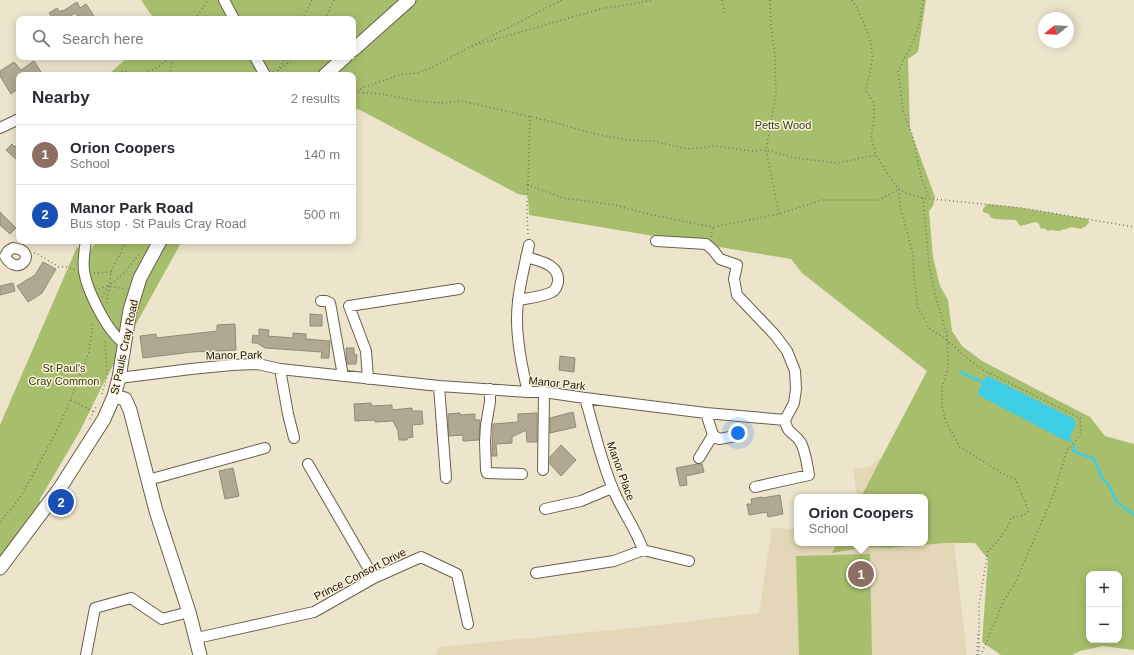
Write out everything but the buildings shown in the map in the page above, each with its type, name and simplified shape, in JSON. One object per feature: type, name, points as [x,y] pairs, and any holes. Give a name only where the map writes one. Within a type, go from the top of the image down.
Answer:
[{"type":"main road","points":[[356,47],[409,0]]},
{"type":"main road","points":[[328,72],[342,60]]},
{"type":"main road","name":"St Pauls Cray Road","points":[[0,568],[60,488],[107,397],[119,378],[130,310],[140,278],[158,244]]},
{"type":"main road","points":[[107,397],[125,399],[130,410],[166,544],[197,638],[200,655]]},
{"type":"street","points":[[224,0],[232,16]]},
{"type":"street","points":[[257,60],[264,72]]},
{"type":"street","points":[[0,128],[16,120]]},
{"type":"street","points":[[656,241],[706,244],[720,259],[737,265],[734,279],[737,295],[775,335],[787,351],[795,371],[796,389],[794,403],[785,420],[786,428],[800,441],[809,475],[755,487]]},
{"type":"street","points":[[85,244],[83,258],[85,273],[97,306],[117,338],[124,342]]},
{"type":"street","points":[[528,392],[518,338],[517,318],[518,300],[529,245]]},
{"type":"street","points":[[2,256],[12,264],[18,265],[23,264],[26,259],[26,255]]},
{"type":"street","points":[[518,300],[546,294],[555,290],[557,286],[557,274],[551,266],[526,257]]},
{"type":"street","points":[[368,379],[366,351],[348,306],[459,289]]},
{"type":"street","points":[[320,301],[330,303],[343,376]]},
{"type":"street","name":"Manor Park","points":[[119,378],[191,368],[258,364],[280,369],[368,379],[439,386],[544,392],[706,413],[785,420]]},
{"type":"street","points":[[280,369],[294,438]]},
{"type":"street","points":[[439,386],[446,478]]},
{"type":"street","points":[[490,389],[489,416],[486,424],[485,442],[487,473],[522,474]]},
{"type":"street","points":[[543,470],[544,392]]},
{"type":"street","name":"Manor Place","points":[[585,398],[612,488],[620,506],[639,538],[642,550]]},
{"type":"street","points":[[706,413],[713,435],[720,439],[736,436]]},
{"type":"street","points":[[700,458],[713,435]]},
{"type":"street","points":[[148,480],[265,448]]},
{"type":"street","points":[[308,464],[374,578]]},
{"type":"street","points":[[545,510],[580,500],[612,488]]},
{"type":"street","points":[[536,573],[614,561],[642,550],[689,561]]},
{"type":"street","name":"Prince Consort Drive","points":[[197,638],[314,612],[374,578],[421,557],[458,574],[468,624]]},
{"type":"street","points":[[86,655],[94,608],[131,598],[162,619],[189,612]]},
{"type":"path","points":[[198,16],[208,0]]},
{"type":"path","points":[[304,16],[312,0]]},
{"type":"path","points":[[326,16],[334,0]]},
{"type":"path","points":[[356,91],[399,75],[417,73],[434,67],[562,0]]},
{"type":"path","points":[[468,48],[604,8],[652,0]]},
{"type":"path","points":[[722,0],[725,14]]},
{"type":"path","points":[[770,0],[771,26],[775,56],[776,94],[766,150],[778,214]]},
{"type":"path","points":[[852,0],[859,11],[869,40],[872,55],[866,91],[874,104],[874,120],[871,137],[876,155],[884,170],[899,189],[906,193],[923,198],[1022,208],[1134,227]]},
{"type":"path","points":[[923,0],[920,21],[915,37],[898,71],[903,112],[912,134],[922,180],[929,198]]},
{"type":"path","points":[[149,72],[159,68],[166,60]]},
{"type":"path","points":[[170,72],[173,60]]},
{"type":"path","points":[[278,70],[284,60]]},
{"type":"path","points":[[273,72],[292,60]]},
{"type":"path","points":[[356,92],[382,94],[417,101],[442,103],[462,101],[530,116],[595,134],[628,140],[653,141],[687,149],[715,146],[751,151],[766,150],[795,158],[838,163],[876,155]]},
{"type":"path","points":[[529,245],[527,210],[530,116]]},
{"type":"path","points":[[528,185],[564,198],[615,205],[652,215],[712,227],[778,214],[822,200],[880,200],[899,189]]},
{"type":"path","points":[[899,189],[900,206],[913,254],[914,278],[918,308],[930,329],[947,340],[968,359],[984,370],[1080,418],[1081,433],[1067,450],[1053,496],[1016,580],[1004,600],[979,655]]},
{"type":"path","points":[[923,198],[929,266],[947,335],[948,367],[942,388],[942,407],[946,422],[960,447],[1005,475],[1015,479],[1029,511],[1024,515],[1011,518],[1008,526],[996,543],[988,551],[979,604],[979,655]]},
{"type":"path","points":[[107,397],[105,321],[108,286],[111,272],[125,244]]},
{"type":"path","points":[[0,522],[21,496],[50,444],[89,352],[92,325],[97,306],[108,286],[122,275],[141,251]]},
{"type":"path","points":[[26,255],[36,253],[59,267],[68,267]]},
{"type":"path","points":[[108,286],[136,291]]},
{"type":"path","points":[[70,399],[99,415]]},
{"type":"path","points":[[99,402],[99,415]]},
{"type":"path","points":[[87,424],[99,415]]},
{"type":"shaded area","points":[[890,454],[897,456],[924,494],[857,494],[853,469],[870,467],[878,459]]},
{"type":"shaded area","points":[[928,500],[953,535],[967,655],[436,655],[438,647],[632,628],[759,613],[772,527],[794,530],[794,546],[928,546]]},
{"type":"green space","name":"Petts Wood","points":[[141,0],[926,0],[918,52],[908,59],[910,129],[935,197],[933,206],[929,211],[933,257],[940,286],[948,300],[952,331],[962,346],[982,361],[1090,417],[1105,436],[1134,444],[1134,650],[1103,646],[1080,651],[1072,655],[1001,655],[982,642],[988,559],[975,543],[928,545],[928,494],[863,494],[927,371],[802,273],[791,259],[529,215],[528,196],[518,194],[356,109],[356,72],[111,72],[125,60],[356,60],[356,16],[152,16]]},
{"type":"green space","points":[[987,204],[1088,219],[1089,222],[1081,229],[1072,227],[1059,231],[1048,231],[1044,228],[1041,229],[1039,224],[1036,222],[1020,226],[1016,220],[995,219],[990,217],[989,214],[983,212],[983,209]]},
{"type":"green space","name":"St Paul's Cray Common","points":[[94,244],[180,244],[104,382],[80,431],[40,499],[39,509],[0,562],[0,425],[77,247],[87,253],[91,250]]},
{"type":"green space","name":"Petts Wood","points":[[836,546],[911,546],[889,548],[865,547],[832,553]]},
{"type":"green space","points":[[870,554],[872,655],[799,655],[796,556]]},
{"type":"water","points":[[988,376],[1074,419],[1076,423],[1070,438],[1073,442],[1064,440],[980,396],[978,392]]},
{"type":"waterway","points":[[960,372],[983,382]]},
{"type":"waterway","points":[[1074,446],[1073,451],[1094,459],[1103,479],[1109,486],[1117,502],[1134,515]]},
{"type":"place","name":"Manor Park Road","points":[[61,502]]},
{"type":"place","name":"Orion Coopers","points":[[861,574]]}]
